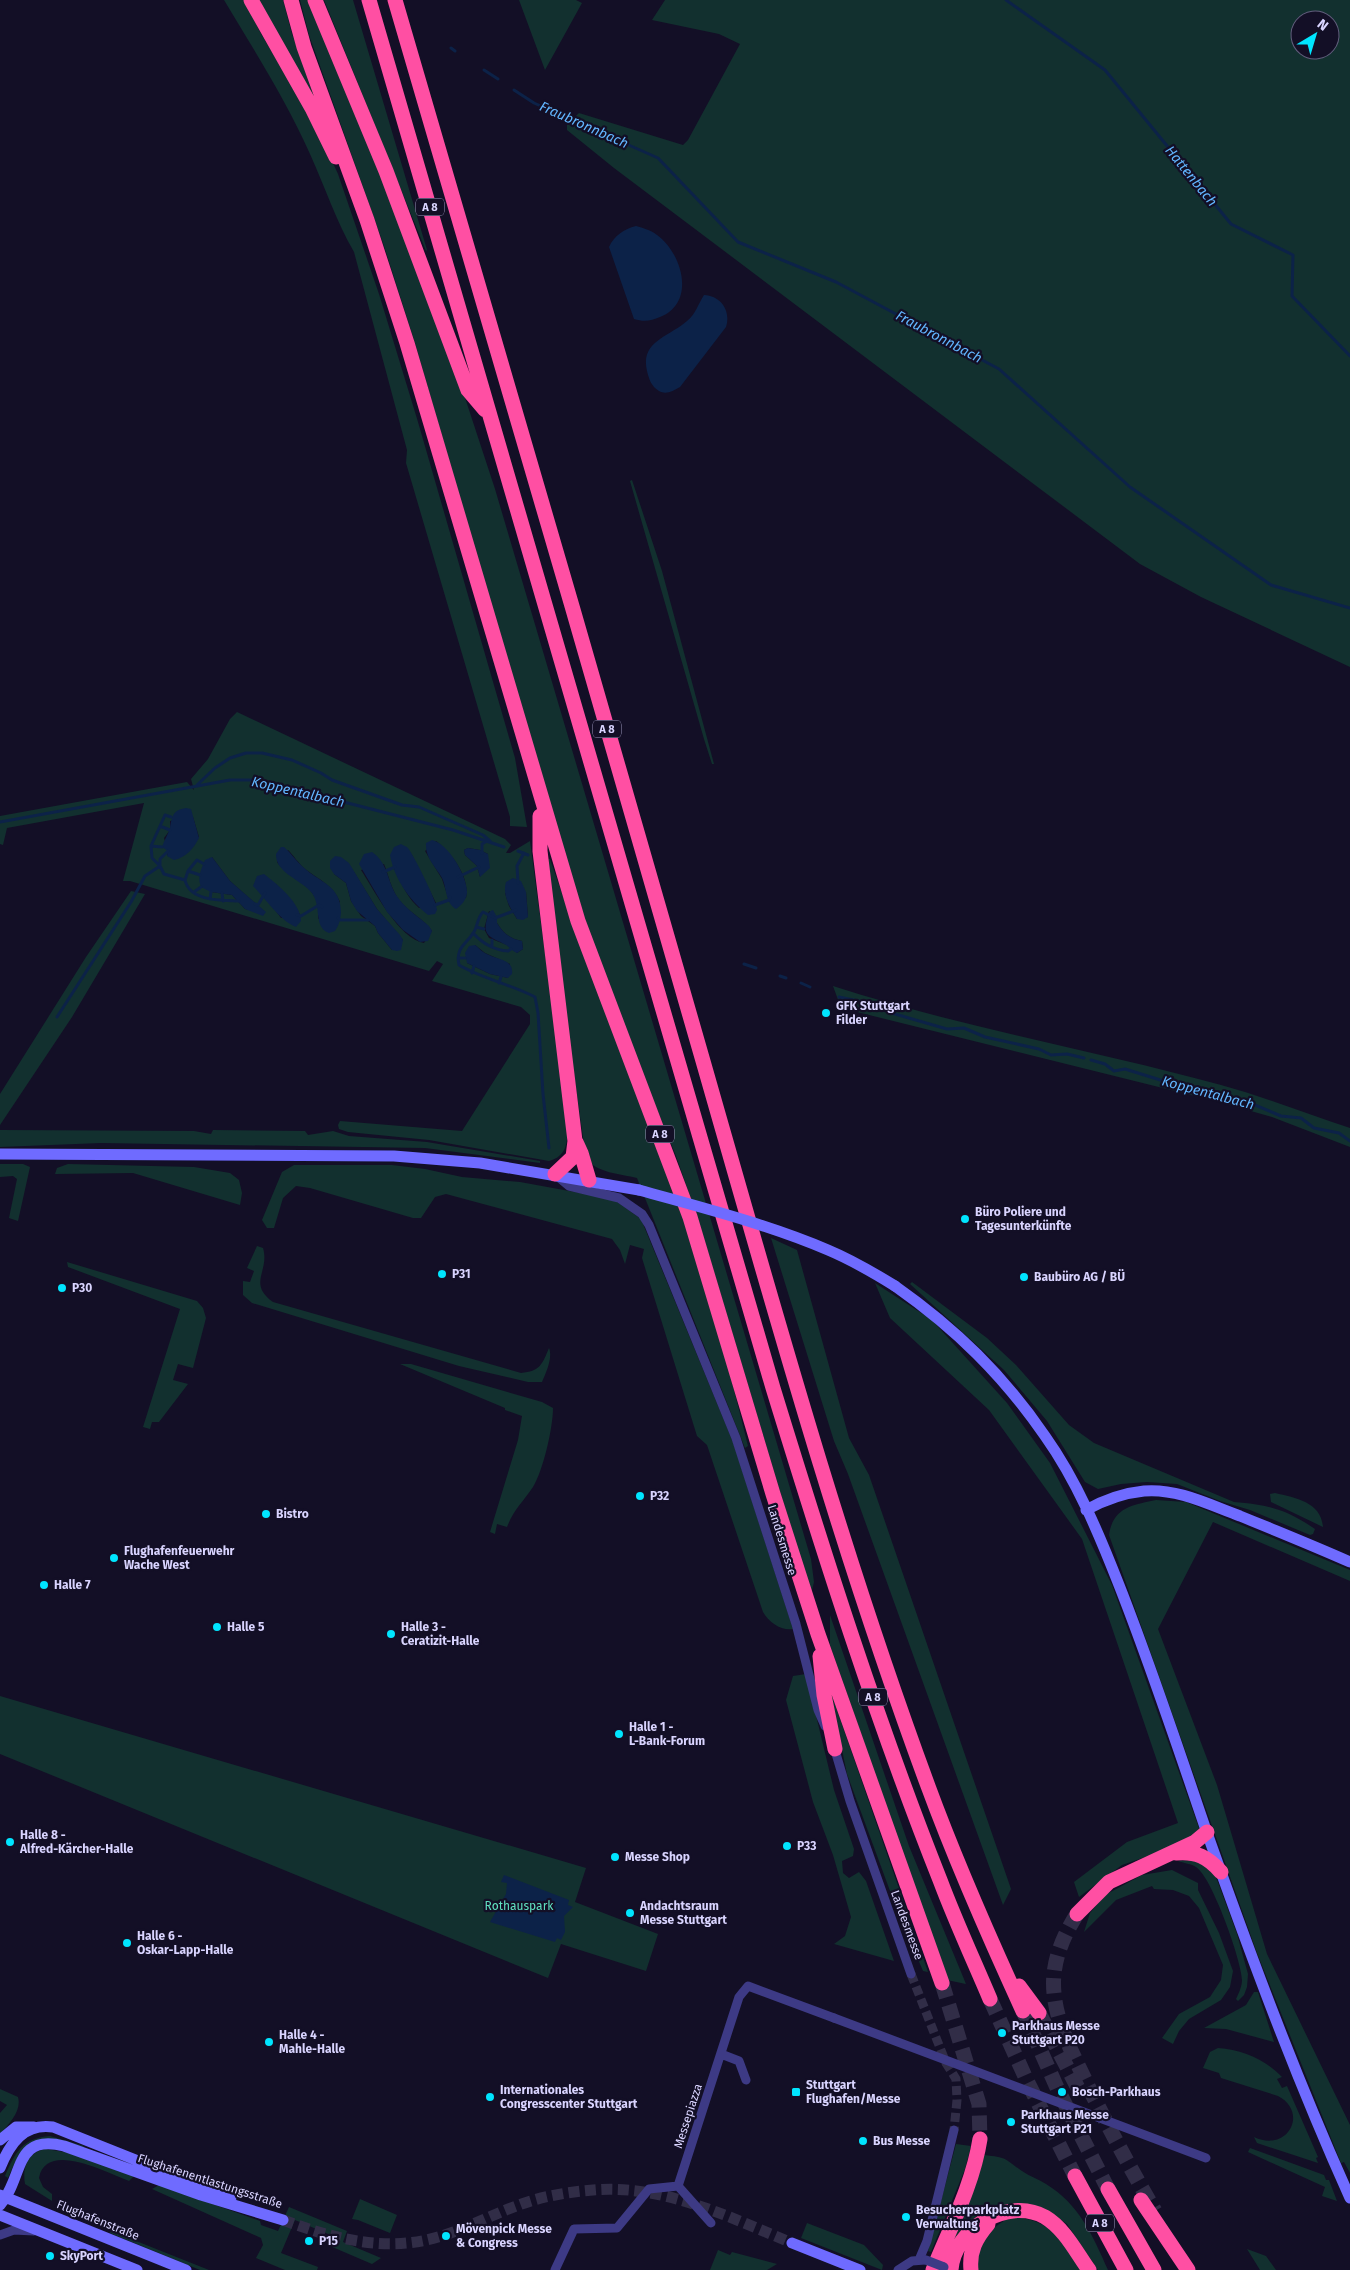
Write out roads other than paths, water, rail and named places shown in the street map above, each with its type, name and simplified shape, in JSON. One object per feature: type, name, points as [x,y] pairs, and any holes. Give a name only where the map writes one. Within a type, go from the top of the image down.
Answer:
[{"type":"highway","points":[[251,0],[312,108],[332,151],[353,181]]},
{"type":"highway","name":"A 8","points":[[290,0],[310,65],[353,181],[407,344],[540,797],[590,957],[690,1217],[773,1494],[818,1634]]},
{"type":"highway","name":"A 8","points":[[315,0],[390,179],[468,390],[489,415]]},
{"type":"highway","name":"A 8","points":[[369,0],[773,1388],[813,1517],[899,1772],[940,1881],[990,1999]]},
{"type":"highway","name":"A 8","points":[[395,0],[514,404],[751,1230],[838,1519],[892,1685],[926,1780],[955,1855],[1023,2010]]},
{"type":"highway","points":[[540,797],[540,851],[575,1141],[573,1157],[554,1174]]},
{"type":"highway","points":[[575,1141],[581,1152],[589,1180]]},
{"type":"highway","points":[[818,1634],[824,1695],[835,1749]]},
{"type":"highway","points":[[818,1634],[942,1983]]},
{"type":"highway","points":[[1077,1914],[1109,1882],[1195,1842],[1207,1832]]},
{"type":"highway","points":[[1170,1854],[1197,1853],[1221,1872]]},
{"type":"highway","points":[[1001,1963],[1039,2013]]},
{"type":"highway","points":[[936,2266],[978,2154],[980,2139]]},
{"type":"highway","name":"A 8","points":[[1076,2176],[1126,2270]]},
{"type":"highway","name":"A 8","points":[[1108,2189],[1154,2270]]},
{"type":"highway","points":[[1141,2200],[1188,2270]]},
{"type":"highway","points":[[936,2266],[955,2253],[964,2238],[980,2222],[1018,2211],[1037,2213],[1047,2218],[1063,2232],[1089,2270]]},
{"type":"highway","points":[[971,2270],[971,2253],[974,2244],[993,2217]]},
{"type":"main road","points":[[0,1154],[394,1156],[480,1163],[589,1180],[639,1190],[742,1218],[798,1238],[854,1262],[896,1286],[948,1325],[1003,1381],[1046,1438],[1072,1482],[1104,1549],[1140,1637],[1253,1961],[1348,2194]]},
{"type":"main road","points":[[1086,1510],[1108,1499],[1144,1491],[1176,1494],[1197,1500],[1287,1535],[1350,1562]]},
{"type":"main road","points":[[0,2140],[16,2127],[34,2127]]},
{"type":"main road","points":[[0,2168],[14,2142],[34,2127]]},
{"type":"main road","name":"Flughafenentlastungsstraße","points":[[2,2199],[25,2154],[34,2146],[57,2144],[201,2195],[283,2220],[90,2140],[53,2127],[34,2127]]},
{"type":"main road","name":"Flughafenstraße","points":[[2,2199],[186,2270]]},
{"type":"main road","points":[[0,2215],[137,2270]]},
{"type":"main road","points":[[792,2243],[860,2270]]},
{"type":"street","name":"Landesmesse","points":[[554,1174],[569,1186],[619,1198],[642,1214],[649,1225],[736,1438],[796,1624],[818,1710],[835,1749],[853,1810],[911,1974]]},
{"type":"street","name":"Messepiazza","points":[[678,2186],[739,1997],[748,1986],[1206,2158]]},
{"type":"street","points":[[721,2054],[740,2061],[746,2080]]},
{"type":"street","points":[[898,2270],[906,2264],[936,2266],[927,2241],[954,2130]]},
{"type":"street","points":[[555,2270],[574,2229],[617,2228],[648,2189],[678,2186],[711,2222]]},
{"type":"street","points":[[0,2235],[14,2230],[43,2233]]},
{"type":"water","points":[[636,226],[647,229],[666,243],[674,254],[682,278],[682,290],[678,301],[671,310],[660,317],[647,321],[634,319],[609,247],[620,233]]},
{"type":"water","points":[[704,295],[716,298],[724,306],[727,316],[726,327],[680,387],[667,393],[659,391],[652,385],[647,371],[646,361],[648,353],[658,341],[690,318]]},
{"type":"water","points":[[191,809],[199,838],[189,852],[183,857],[174,860],[167,856],[168,851],[162,847],[174,814],[178,810]]},
{"type":"water","points":[[432,840],[438,842],[450,854],[464,878],[467,893],[463,902],[456,909],[450,903],[444,882],[427,853],[426,843]]},
{"type":"water","points":[[401,844],[408,848],[425,879],[436,905],[437,910],[435,914],[428,915],[421,909],[403,888],[395,872],[390,855],[394,847]]},
{"type":"water","points":[[281,847],[284,847],[303,867],[328,885],[337,896],[341,913],[335,931],[329,933],[324,930],[319,921],[317,904],[312,893],[280,866],[276,854]]},
{"type":"water","points":[[468,848],[480,850],[488,854],[490,868],[480,877],[477,866],[465,855],[464,850]]},
{"type":"water","points":[[372,852],[382,862],[392,887],[402,903],[429,926],[432,931],[428,941],[420,942],[403,930],[387,912],[359,864],[364,854]]},
{"type":"water","points":[[335,856],[341,857],[349,863],[377,909],[400,935],[403,940],[401,950],[392,950],[378,933],[375,926],[357,911],[351,901],[346,883],[334,874],[330,868],[330,861]]},
{"type":"water","points":[[212,857],[230,881],[266,912],[263,916],[245,909],[232,895],[211,892],[201,887],[199,877],[201,870],[205,860]]},
{"type":"water","points":[[264,874],[287,894],[297,907],[301,921],[296,927],[278,914],[253,886],[257,876]]},
{"type":"water","points":[[513,878],[521,881],[526,892],[528,917],[523,920],[517,919],[506,897],[506,882]]},
{"type":"water","points":[[493,910],[497,917],[497,923],[502,930],[510,937],[522,941],[523,949],[517,953],[487,933],[486,925],[489,912]]},
{"type":"water","points":[[475,945],[483,952],[508,963],[511,966],[512,974],[508,978],[490,974],[467,963],[465,953],[469,946]]},
{"type":"water","points":[[504,1875],[569,1900],[568,1905],[573,1907],[564,1916],[565,1932],[561,1940],[557,1938],[555,1942],[490,1922],[506,1894],[507,1883],[501,1882]]},
{"type":"waterway","name":"Hattenbach","points":[[1006,0],[1105,70],[1231,224],[1293,255],[1292,296],[1350,356]]},
{"type":"waterway","name":"Fraubronnbach","points":[[451,48],[455,51]]},
{"type":"waterway","name":"Fraubronnbach","points":[[484,70],[498,79]]},
{"type":"waterway","name":"Fraubronnbach","points":[[514,90],[534,103],[658,158],[738,242],[836,282],[999,369],[1130,487],[1271,585],[1350,608]]},
{"type":"waterway","points":[[197,785],[215,768],[230,758],[246,753],[262,753],[292,760],[332,780],[402,805],[419,807],[483,835],[490,841]]},
{"type":"waterway","name":"Koppentalbach","points":[[0,822],[230,780],[258,780],[453,830],[504,847]]},
{"type":"waterway","points":[[171,817],[165,815],[151,846],[152,858],[160,866],[164,874],[185,880],[188,887],[200,896],[216,900],[239,901]]},
{"type":"waterway","points":[[160,826],[170,830]]},
{"type":"waterway","points":[[482,853],[482,844],[487,841]]},
{"type":"waterway","points":[[151,846],[162,847]]},
{"type":"waterway","points":[[57,1017],[131,902],[145,876],[160,866],[160,859],[168,851]]},
{"type":"waterway","name":"Koppentalbach","points":[[518,851],[528,855]]},
{"type":"waterway","points":[[518,883],[517,866],[524,853]]},
{"type":"waterway","points":[[188,871],[197,860],[204,864]]},
{"type":"waterway","points":[[383,872],[395,867]]},
{"type":"waterway","points":[[458,877],[479,867]]},
{"type":"waterway","points":[[185,880],[188,871],[200,875]]},
{"type":"waterway","points":[[194,892],[201,887]]},
{"type":"waterway","points":[[210,899],[211,892]]},
{"type":"waterway","points":[[222,893],[223,901]]},
{"type":"waterway","points":[[255,904],[258,905],[265,893]]},
{"type":"waterway","points":[[435,905],[449,900],[450,897]]},
{"type":"waterway","points":[[297,915],[301,916],[319,905],[322,907]]},
{"type":"waterway","points":[[516,910],[495,918],[483,912],[472,935],[460,949],[458,959],[459,965],[477,974],[535,997],[538,1013],[543,1094],[549,1148]]},
{"type":"waterway","points":[[338,918],[340,920],[368,920]]},
{"type":"waterway","points":[[476,927],[484,929]]},
{"type":"waterway","points":[[473,933],[493,948],[508,951],[511,949]]},
{"type":"waterway","points":[[492,940],[492,947]]},
{"type":"waterway","points":[[458,958],[465,958]]},
{"type":"waterway","name":"Koppentalbach","points":[[744,964],[756,968]]},
{"type":"waterway","points":[[472,973],[474,966]]},
{"type":"waterway","name":"Koppentalbach","points":[[780,976],[786,978]]},
{"type":"waterway","points":[[499,983],[501,977]]},
{"type":"waterway","name":"Koppentalbach","points":[[801,983],[810,987]]},
{"type":"waterway","name":"Koppentalbach","points":[[839,997],[877,1005],[888,1012],[947,1029],[964,1028],[985,1037],[1039,1049],[1051,1055],[1067,1054],[1084,1058]]},
{"type":"waterway","name":"Koppentalbach","points":[[1091,1060],[1105,1064],[1114,1071],[1125,1069],[1183,1087],[1195,1087],[1213,1095],[1243,1100],[1281,1116],[1301,1118],[1314,1128],[1339,1133],[1350,1141]]},
{"type":"tunnel","points":[[1077,1914],[1062,1942],[1054,1972],[1054,1993],[1059,2017],[1067,2041],[1088,2086],[1120,2149],[1155,2211]]},
{"type":"tunnel","points":[[911,1974],[946,2063],[956,2079],[957,2100],[954,2130]]},
{"type":"tunnel","points":[[942,1983],[979,2104],[980,2139]]},
{"type":"tunnel","points":[[990,1999],[1028,2083],[1075,2176]]},
{"type":"tunnel","points":[[1023,2011],[1058,2090],[1108,2189]]},
{"type":"tunnel","points":[[1039,2013],[1080,2092]]},
{"type":"tunnel","points":[[283,2220],[340,2238],[398,2244],[418,2242],[448,2234],[519,2205],[546,2197],[565,2193],[619,2189],[645,2192],[695,2204],[792,2243]]},
{"type":"place","name":"GFK Stuttgart Filder","points":[[826,1013]]},
{"type":"place","name":"Büro Poliere und Tagesunterkünfte","points":[[965,1219]]},
{"type":"place","name":"P31","points":[[442,1274]]},
{"type":"place","name":"Baubüro AG / BÜ","points":[[1024,1277]]},
{"type":"place","name":"P30","points":[[62,1288]]},
{"type":"place","name":"P32","points":[[640,1496]]},
{"type":"place","name":"Bistro","points":[[266,1514]]},
{"type":"place","name":"Flughafenfeuerwehr Wache West","points":[[114,1558]]},
{"type":"place","name":"Halle 7","points":[[44,1585]]},
{"type":"place","name":"Halle 5","points":[[217,1627]]},
{"type":"place","name":"Halle 3 - Ceratizit-Halle","points":[[391,1634]]},
{"type":"place","name":"Halle 1 - L-Bank-Forum","points":[[619,1734]]},
{"type":"place","name":"Halle 8 - Alfred-Kärcher-Halle","points":[[10,1842]]},
{"type":"place","name":"P33","points":[[787,1846]]},
{"type":"place","name":"Messe Shop","points":[[615,1857]]},
{"type":"place","name":"Andachtsraum Messe Stuttgart","points":[[630,1913]]},
{"type":"place","name":"Halle 6 - Oskar-Lapp-Halle","points":[[127,1943]]},
{"type":"place","name":"Parkhaus Messe Stuttgart P20","points":[[1002,2033]]},
{"type":"place","name":"Halle 4 - Mahle-Halle","points":[[269,2042]]},
{"type":"place","name":"Stuttgart Flughafen/Messe","points":[[796,2092]]},
{"type":"place","name":"Bosch-Parkhaus","points":[[1062,2092]]},
{"type":"place","name":"Internationales Congresscenter Stuttgart","points":[[490,2097]]},
{"type":"place","name":"Parkhaus Messe Stuttgart P21","points":[[1011,2122]]},
{"type":"place","name":"Bus Messe","points":[[863,2141]]},
{"type":"place","name":"Besucherparkplatz Verwaltung","points":[[906,2217]]},
{"type":"place","name":"Mövenpick Messe & Congress","points":[[446,2236]]},
{"type":"place","name":"P15","points":[[309,2241]]},
{"type":"place","name":"SkyPort","points":[[50,2256]]},
{"type":"park label","name":"Rothauspark","points":[[519,1906]]}]
